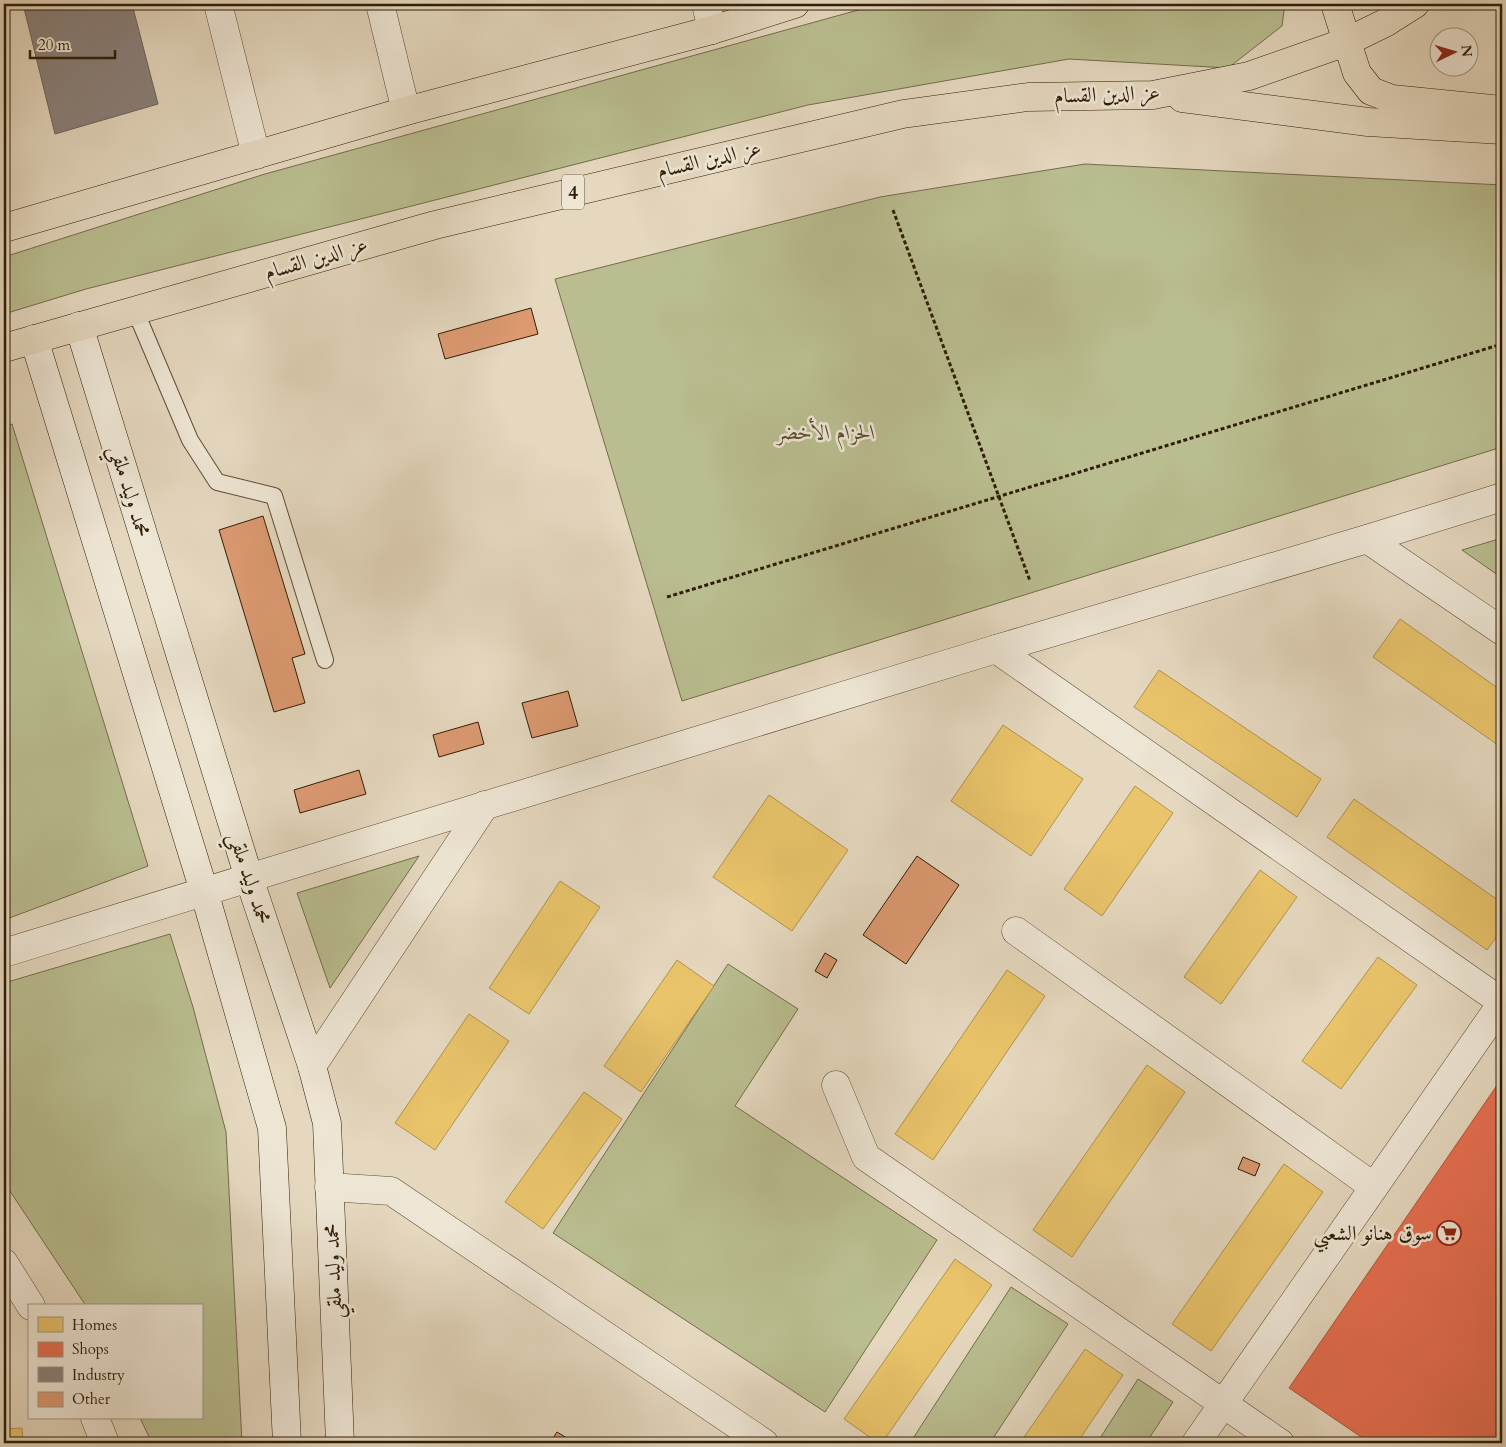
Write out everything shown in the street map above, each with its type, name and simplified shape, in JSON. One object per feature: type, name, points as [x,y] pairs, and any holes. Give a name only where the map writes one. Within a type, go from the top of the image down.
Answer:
[{"type":"main road","points":[[4,228],[406,111],[712,30],[795,4]]},
{"type":"main road","points":[[1335,4],[1357,74],[1371,91],[1381,96],[1502,110]]},
{"type":"main road","name":"عز الدين القسام","points":[[4,348],[435,224],[903,114],[1028,97],[1153,95],[1201,87],[1248,76],[1346,42],[1385,23],[1415,4]]},
{"type":"main road","points":[[1153,95],[1368,122],[1502,130]]},
{"type":"street","points":[[218,4],[256,155]]},
{"type":"street","points":[[380,4],[406,111]]},
{"type":"street","points":[[706,4],[712,30]]},
{"type":"street","name":"محمد وليد ملقي","points":[[79,326],[249,878],[312,1066],[326,1123],[340,1443]]},
{"type":"street","points":[[34,339],[204,891],[272,1128],[287,1443]]},
{"type":"street","points":[[4,953],[996,649],[1502,497]]},
{"type":"street","points":[[1367,539],[1502,631]]},
{"type":"street","points":[[996,649],[1502,1003],[1196,1443]]},
{"type":"street","points":[[312,1066],[485,805]]},
{"type":"street","points":[[1016,931],[1374,1187]]},
{"type":"street","points":[[836,1085],[866,1156],[1280,1443]]},
{"type":"street","points":[[329,1187],[391,1191],[764,1443]]},
{"type":"street","points":[[4,1263],[29,1304]]},
{"type":"street","points":[[96,1420],[106,1443]]},
{"type":"lane","points":[[135,310],[190,440],[217,482],[274,496],[325,660]]},
{"type":"path","points":[[893,210],[1030,581]]},
{"type":"path","points":[[667,597],[1502,344]]},
{"type":"green space","points":[[880,4],[1285,4],[1282,26],[1228,68],[1069,59],[808,105],[86,289],[4,314],[4,257],[265,174]]},
{"type":"green space","name":"الحزام الأخضر","points":[[1085,164],[1502,185],[1502,447],[682,701],[555,279],[880,197]]},
{"type":"green space","points":[[12,424],[148,866],[4,920],[4,427]]},
{"type":"green space","points":[[1502,538],[1502,578],[1462,550]]},
{"type":"green space","points":[[419,856],[330,988],[297,893]]},
{"type":"green space","points":[[170,934],[193,1007],[226,1132],[242,1443],[152,1443],[141,1420],[202,1420],[202,1304],[85,1304],[4,1182],[4,983]]},
{"type":"green space","points":[[728,964],[798,1009],[735,1106],[937,1240],[825,1412],[553,1233]]},
{"type":"green space","points":[[1011,1287],[1068,1324],[990,1443],[910,1443]]},
{"type":"green space","points":[[1138,1379],[1173,1402],[1146,1443],[1097,1443]]},
{"type":"building: Homes","points":[[1400,619],[1502,691],[1502,748],[1373,657]]},
{"type":"building: Homes","points":[[1159,670],[1321,779],[1297,817],[1134,707]]},
{"type":"building: Homes","points":[[1003,725],[1083,779],[1031,856],[951,801]]},
{"type":"building: Homes","points":[[1135,786],[1173,813],[1102,916],[1064,889]]},
{"type":"building: Homes","points":[[769,795],[848,850],[792,931],[713,877]]},
{"type":"building: Homes","points":[[1354,799],[1502,903],[1502,929],[1487,950],[1327,837]]},
{"type":"building: Homes","points":[[1260,870],[1297,897],[1221,1004],[1184,977]]},
{"type":"building: Homes","points":[[560,881],[600,907],[529,1014],[489,988]]},
{"type":"building: Homes","points":[[1378,957],[1417,985],[1341,1089],[1302,1061]]},
{"type":"building: Homes","points":[[677,960],[714,986],[641,1092],[604,1066]]},
{"type":"building: Homes","points":[[1007,970],[1045,996],[933,1160],[895,1134]]},
{"type":"building: Homes","points":[[469,1014],[509,1041],[435,1150],[395,1123]]},
{"type":"building: Homes","points":[[1147,1065],[1185,1092],[1072,1257],[1033,1230]]},
{"type":"building: Homes","points":[[584,1092],[622,1119],[543,1229],[505,1202]]},
{"type":"building: Homes","points":[[1284,1164],[1323,1192],[1211,1351],[1172,1324]]},
{"type":"building: Homes","points":[[955,1259],[992,1285],[882,1443],[878,1443],[844,1419]]},
{"type":"building: Homes","points":[[1085,1349],[1123,1375],[1077,1443],[1020,1443]]},
{"type":"building: Homes","points":[[22,1428],[23,1443],[4,1443],[4,1429]]},
{"type":"building: Shops","name":"سوق هنانو الشعبي","points":[[1502,1078],[1502,1443],[1370,1443],[1289,1388]]},
{"type":"building: Industry","points":[[23,4],[132,4],[158,104],[55,134]]},
{"type":"building: Other","points":[[531,308],[538,334],[445,359],[438,334]]},
{"type":"building: Other","points":[[263,516],[305,654],[292,658],[305,703],[274,712],[219,530]]},
{"type":"building: Other","points":[[568,691],[578,726],[532,738],[522,703]]},
{"type":"building: Other","points":[[478,722],[484,744],[439,757],[433,735]]},
{"type":"building: Other","points":[[359,770],[366,794],[300,813],[294,790]]},
{"type":"building: Other","points":[[917,856],[959,885],[906,964],[863,935]]},
{"type":"building: Other","points":[[825,953],[837,960],[827,978],[815,971]]},
{"type":"building: Other","points":[[1243,1157],[1260,1164],[1255,1176],[1238,1169]]},
{"type":"building: Other","points":[[557,1432],[575,1443],[550,1443]]},
{"type":"place","name":"سوق هنانو الشعبي","points":[[1449,1233]]}]
